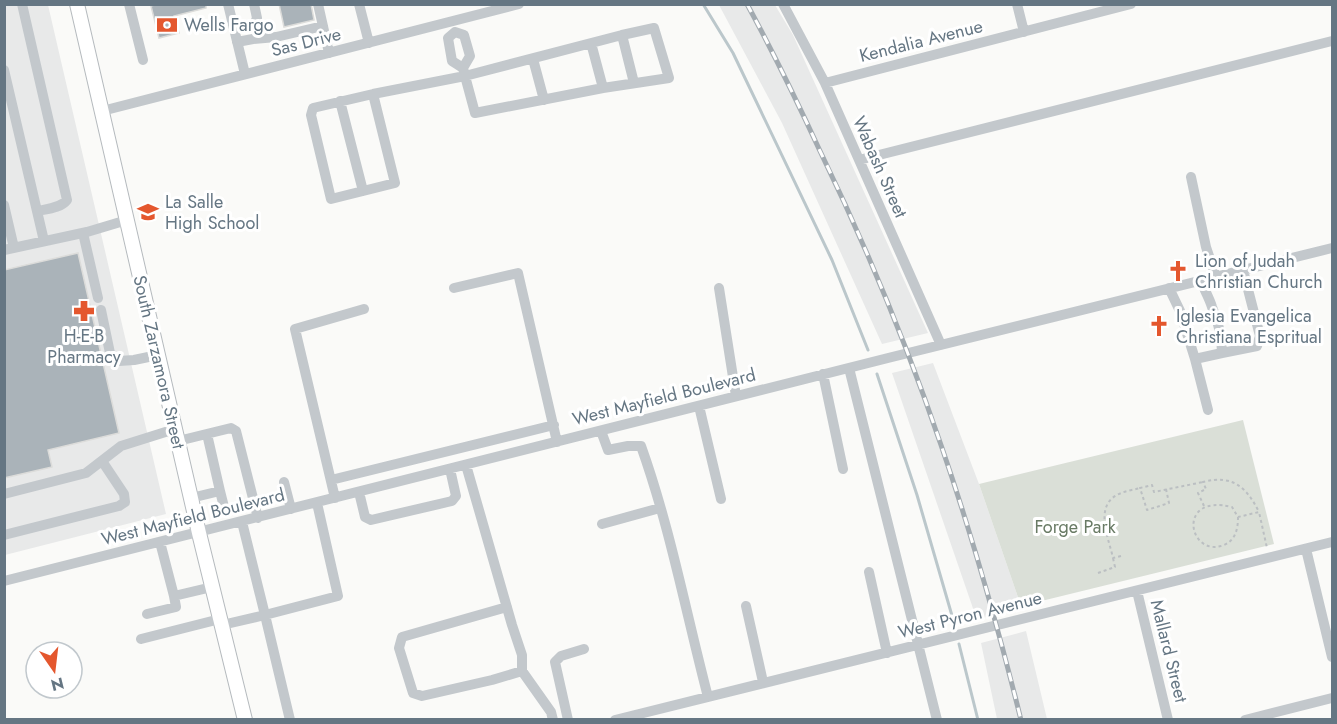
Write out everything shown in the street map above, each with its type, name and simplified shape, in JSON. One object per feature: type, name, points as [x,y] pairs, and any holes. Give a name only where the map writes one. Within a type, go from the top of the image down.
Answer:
[{"type":"main road","name":"South Zarzamora Street","points":[[79,5],[176,435],[245,720]]},
{"type":"street","points":[[22,4],[67,201],[61,206],[38,211]]},
{"type":"street","points":[[129,4],[143,60]]},
{"type":"street","points":[[228,4],[245,74]]},
{"type":"street","points":[[234,29],[254,25],[257,18],[254,4]]},
{"type":"street","points":[[318,4],[329,53]]},
{"type":"street","points":[[359,4],[369,43]]},
{"type":"street","name":"Sas Drive","points":[[102,111],[369,43],[454,26],[519,4]]},
{"type":"street","points":[[1017,4],[1024,32]]},
{"type":"street","name":"Kendalia Avenue","points":[[825,83],[1131,4]]},
{"type":"street","name":"Wabash Street","points":[[787,5],[825,83],[941,345]]},
{"type":"street","points":[[237,42],[276,38],[323,26]]},
{"type":"street","points":[[374,94],[394,183],[331,199],[311,116],[313,108],[464,72],[533,58],[654,28],[669,78],[603,88],[475,113],[464,72],[452,61],[448,38],[454,26],[464,35],[470,56],[464,72]]},
{"type":"street","points":[[622,35],[634,83]]},
{"type":"street","points":[[859,160],[1332,41]]},
{"type":"street","points":[[591,43],[603,88]]},
{"type":"street","points":[[533,58],[544,100]]},
{"type":"street","points":[[4,70],[44,241]]},
{"type":"street","points":[[340,101],[363,192]]},
{"type":"street","points":[[1191,177],[1206,247],[1216,277]]},
{"type":"street","points":[[4,205],[9,249],[83,233],[127,220]]},
{"type":"street","points":[[83,233],[98,298]]},
{"type":"street","name":"West Mayfield Boulevard","points":[[4,581],[1332,248]]},
{"type":"street","points":[[1195,359],[1257,346],[1260,336],[1243,270]]},
{"type":"street","points":[[454,288],[518,273],[557,442]]},
{"type":"street","points":[[1201,280],[1213,307],[1222,341],[1222,353]]},
{"type":"street","points":[[719,288],[736,396]]},
{"type":"street","points":[[1169,288],[1180,311],[1208,410]]},
{"type":"street","points":[[335,498],[295,329],[364,309]]},
{"type":"street","points":[[100,310],[110,353],[119,361],[158,355]]},
{"type":"street","points":[[849,368],[937,720]]},
{"type":"street","points":[[823,374],[843,469]]},
{"type":"street","points":[[699,406],[721,500]]},
{"type":"street","points":[[331,480],[554,425]]},
{"type":"street","points":[[4,494],[86,473],[121,446],[176,435],[207,434],[231,428],[236,431],[258,518]]},
{"type":"street","points":[[601,430],[608,450],[641,446],[660,507],[708,697]]},
{"type":"street","points":[[207,434],[224,507],[228,509],[254,502]]},
{"type":"street","points":[[4,535],[118,506],[125,502],[124,494],[102,461]]},
{"type":"street","points":[[466,465],[522,655],[522,671],[551,712],[553,720]]},
{"type":"street","points":[[359,492],[365,518],[371,520],[452,501],[456,496],[450,469]]},
{"type":"street","points":[[284,482],[291,509]]},
{"type":"street","points":[[191,498],[220,491]]},
{"type":"street","points":[[141,639],[265,615],[338,597],[317,503]]},
{"type":"street","points":[[602,524],[660,507]]},
{"type":"street","points":[[242,522],[290,720]]},
{"type":"street","points":[[147,615],[176,607],[160,542]]},
{"type":"street","name":"West Pyron Avenue","points":[[615,720],[1332,542]]},
{"type":"street","points":[[1306,549],[1332,657]]},
{"type":"street","points":[[869,572],[887,653]]},
{"type":"street","points":[[174,596],[212,587]]},
{"type":"street","name":"Mallard Street","points":[[1137,591],[1168,720]]},
{"type":"street","points":[[746,606],[764,682]]},
{"type":"street","points":[[507,608],[402,637],[399,648],[413,693],[422,696],[522,671]]},
{"type":"street","points":[[568,720],[555,662],[561,656],[584,649]]},
{"type":"street","points":[[1245,720],[1332,698]]},
{"type":"path","points":[[1098,573],[1115,567],[1104,521],[1104,512],[1109,503],[1115,496],[1152,485],[1154,492],[1210,480],[1227,481],[1241,486],[1249,494],[1259,512],[1265,542]]},
{"type":"path","points":[[1203,482],[1206,489],[1198,493],[1205,507]]},
{"type":"path","points":[[1140,488],[1147,510],[1169,503],[1166,489]]},
{"type":"path","points":[[1220,504],[1232,507],[1238,517],[1238,528],[1230,542],[1216,547],[1209,546],[1197,538],[1194,532],[1196,515],[1200,509],[1205,507],[1220,504]]},
{"type":"path","points":[[1238,517],[1259,512]]},
{"type":"path","points":[[1113,558],[1121,556]]},
{"type":"shaded area","points":[[5,5],[48,5],[166,514],[5,555]]},
{"type":"shaded area","points":[[719,5],[775,5],[793,35],[928,333],[882,344],[782,123]]},
{"type":"shaded area","points":[[933,363],[979,484],[1021,606],[977,620],[892,373]]},
{"type":"shaded area","points":[[1026,631],[1047,719],[997,719],[981,643]]},
{"type":"green space","name":"Forge Park","points":[[1243,420],[1274,544],[1021,606],[979,484]]},
{"type":"building","name":"Wells Fargo","points":[[206,4],[206,8],[174,16],[179,33],[159,38],[151,6]]},
{"type":"building","points":[[279,4],[311,4],[314,20],[284,27]]},
{"type":"building","points":[[78,253],[119,433],[48,450],[52,467],[4,478],[4,270]]},
{"type":"waterway","points":[[703,4],[733,53],[832,260],[868,350]]},
{"type":"waterway","points":[[877,374],[917,495],[955,626]]},
{"type":"waterway","points":[[959,644],[978,720]]},
{"type":"railway","points":[[747,4],[794,95],[854,223],[914,370],[974,547],[1021,720]]},
{"type":"place","name":"Wells Fargo","points":[[167,25]]},
{"type":"place","name":"La Salle High School","points":[[148,212]]},
{"type":"place","name":"Lion of Judah Christian Church","points":[[1178,271]]},
{"type":"place","name":"H-E-B Pharmacy","points":[[84,311]]},
{"type":"place","name":"Iglesia Evangelica Christiana Espritual","points":[[1159,326]]}]
